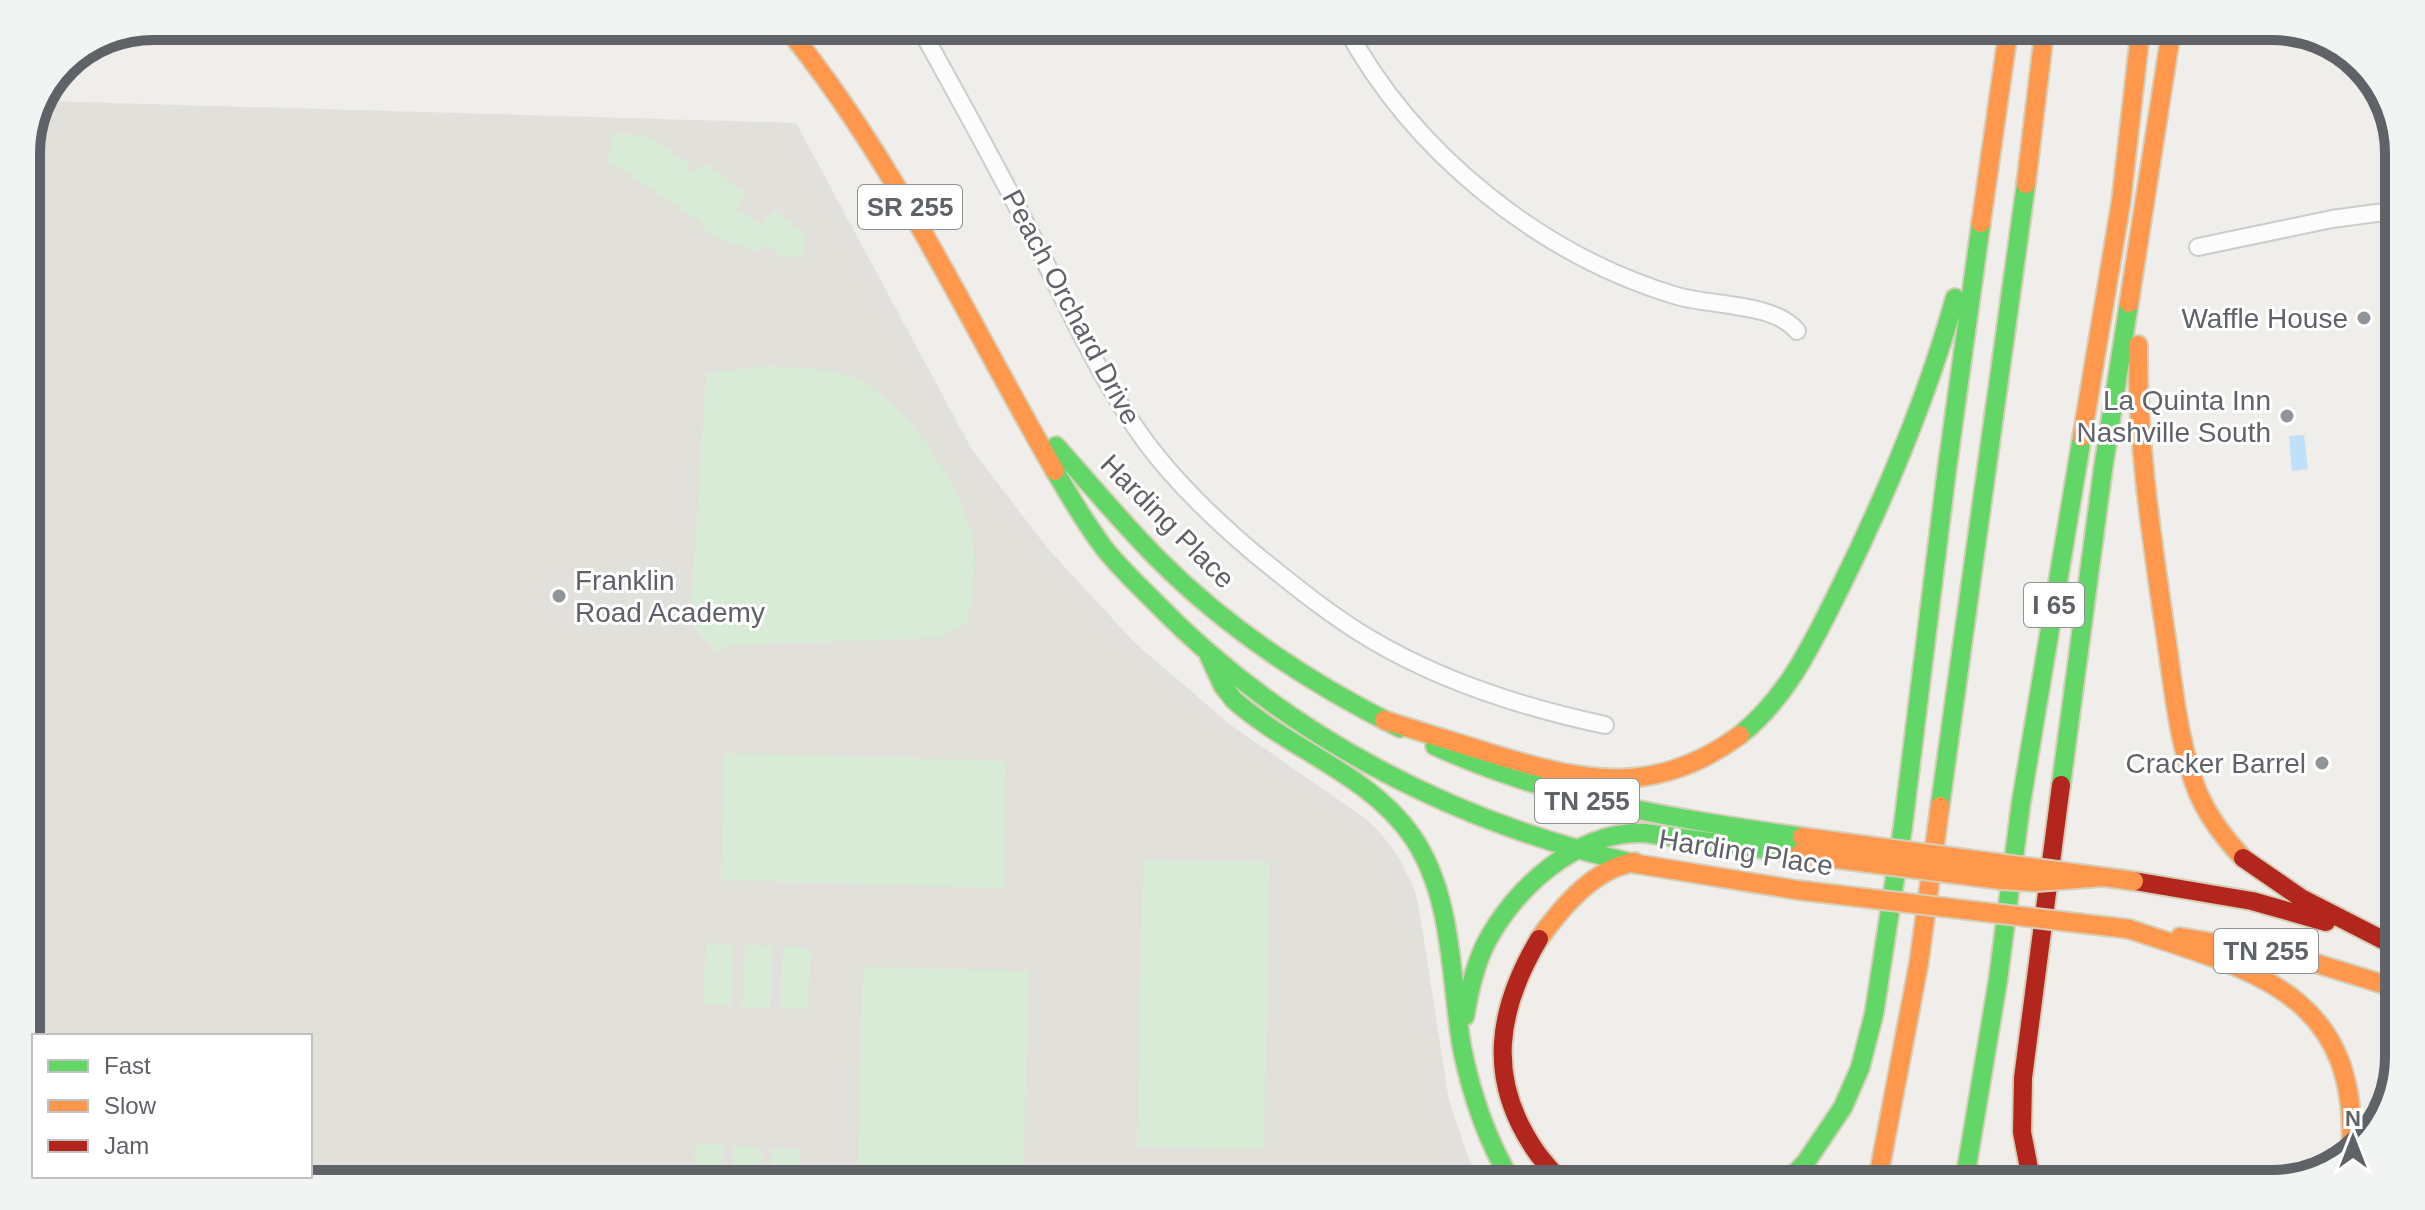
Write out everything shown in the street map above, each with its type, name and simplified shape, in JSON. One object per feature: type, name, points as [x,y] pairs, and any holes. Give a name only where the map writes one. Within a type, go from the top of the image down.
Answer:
[{"type":"main road","name":"Harding Place","points":[[797,40],[816,61],[891,174],[1016,402],[1098,540],[1159,609],[1209,656],[1303,726],[1384,774],[1482,817],[1578,850],[1797,890],[2230,944],[2292,956],[2385,985]]},
{"type":"main road","points":[[1798,1170],[1843,1107],[1860,1068],[1874,1014],[1903,826],[1945,489],[2007,40]]},
{"type":"main road","points":[[1880,1170],[1919,962],[2043,40]]},
{"type":"main road","name":"I 65","points":[[1966,1170],[1998,980],[2021,803],[2121,202],[2139,40]]},
{"type":"main road","points":[[2028,1170],[2021,1129],[2023,1070],[2103,469],[2170,40]]},
{"type":"main road","points":[[1384,720],[1556,773],[1602,781],[1644,778],[1677,770],[1707,757],[1748,729],[1771,707],[1798,667],[1904,455],[1934,376],[1992,161]]},
{"type":"main road","points":[[2143,211],[2137,378],[2139,442],[2149,537],[2191,777],[2216,826],[2253,866],[2272,881],[2311,903],[2385,940]]},
{"type":"main road","name":"Harding Place","points":[[1016,402],[1138,539],[1178,578],[1243,630],[1337,697],[1458,758],[1513,781],[1565,796],[1800,846]]},
{"type":"main road","points":[[1209,656],[1226,691],[1236,702],[1310,754],[1371,791],[1392,810],[1412,835],[1431,872],[1440,900],[1465,1058],[1479,1119],[1504,1170]]},
{"type":"main road","points":[[1465,1058],[1467,1001],[1478,961],[1488,940],[1507,908],[1525,888],[1578,850],[1602,838],[1632,833],[1800,846]]},
{"type":"main road","name":"TN 255","points":[[1800,846],[2001,880],[2036,882],[2102,877],[2134,881],[2252,901],[2385,941]]},
{"type":"main road","points":[[1550,1170],[1520,1129],[1507,1096],[1502,1063],[1505,1014],[1526,958],[1559,914],[1605,873],[1626,862],[1635,862]]},
{"type":"main road","points":[[2129,929],[2255,974],[2296,998],[2328,1038],[2344,1072],[2351,1101],[2351,1138]]},
{"type":"street","name":"Peach Orchard Drive","points":[[927,40],[996,163],[1080,333],[1115,394],[1153,451],[1207,510],[1301,590],[1369,639],[1466,684],[1541,710],[1605,725]]},
{"type":"street","points":[[1353,40],[1377,79],[1426,137],[1501,206],[1582,256],[1634,280],[1686,298],[1776,315],[1797,331]]},
{"type":"street","points":[[2198,247],[2332,219],[2385,212]]},
{"type":"shaded area","name":"Franklin Road Academy","points":[[53,101],[796,123],[971,448],[1048,549],[1135,643],[1232,726],[1366,819],[1400,859],[1415,891],[1419,908],[1449,1101],[1476,1170],[312,1170],[312,1034],[40,1034],[40,146],[44,124]]},
{"type":"green space","points":[[613,133],[646,136],[690,164],[686,172],[709,165],[745,194],[737,209],[762,225],[774,210],[807,234],[803,256],[784,258],[767,245],[754,251],[711,236],[699,220],[608,161]]},
{"type":"green space","points":[[770,366],[849,376],[889,401],[926,443],[955,491],[972,536],[974,568],[968,621],[940,638],[733,645],[718,652],[690,624],[706,375]]},
{"type":"green space","points":[[724,753],[1006,761],[1003,888],[721,880]]},
{"type":"green space","points":[[1143,860],[1270,862],[1264,1149],[1137,1147]]},
{"type":"green space","points":[[706,943],[733,945],[730,1006],[703,1005]]},
{"type":"green space","points":[[745,945],[773,946],[770,1008],[742,1007]]},
{"type":"green space","points":[[783,946],[811,948],[808,1009],[780,1008]]},
{"type":"green space","points":[[863,967],[1029,971],[1023,1170],[857,1170]]},
{"type":"green space","points":[[695,1144],[723,1145],[722,1170],[694,1170]]},
{"type":"green space","points":[[734,1146],[762,1147],[761,1170],[733,1170]]},
{"type":"green space","points":[[771,1148],[799,1150],[798,1170],[770,1170]]},
{"type":"water","points":[[2304,435],[2308,469],[2292,471],[2289,436]]},
{"type":"traffic: fast","points":[[1940,806],[2026,184]]},
{"type":"traffic: fast","points":[[1798,1170],[1843,1107],[1860,1068],[1874,1014],[1903,826],[1981,223]]},
{"type":"traffic: fast","points":[[1740,735],[1773,703],[1799,666],[1841,586],[1905,445],[1955,298]]},
{"type":"traffic: fast","points":[[2061,785],[2103,469],[2129,303]]},
{"type":"traffic: fast","points":[[1966,1170],[1998,980],[2021,803],[2082,437]]},
{"type":"traffic: fast","points":[[1056,446],[1146,546],[1214,610],[1303,674],[1400,728]]},
{"type":"traffic: fast","points":[[1055,471],[1097,539],[1135,582],[1205,649],[1259,693],[1316,733],[1438,799],[1569,847],[1637,864]]},
{"type":"traffic: fast","points":[[1209,656],[1223,686],[1234,700],[1279,734],[1374,796],[1412,836],[1426,860],[1443,912],[1462,1048],[1471,1084],[1488,1135],[1505,1170]]},
{"type":"traffic: fast","points":[[1435,746],[1480,765],[1570,794],[1661,814],[1802,837]]},
{"type":"traffic: fast","points":[[1465,1016],[1478,962],[1497,924],[1530,884],[1572,852],[1595,841],[1644,833],[1799,854]]},
{"type":"traffic: slow","points":[[796,40],[862,131],[896,187],[1055,471]]},
{"type":"traffic: slow","points":[[1981,223],[2007,40]]},
{"type":"traffic: slow","points":[[2026,184],[2043,40]]},
{"type":"traffic: slow","points":[[2082,437],[2121,202],[2139,40]]},
{"type":"traffic: slow","points":[[2129,303],[2170,40]]},
{"type":"traffic: slow","points":[[2138,345],[2146,492],[2181,736],[2202,802],[2218,828],[2243,858]]},
{"type":"traffic: slow","points":[[1384,720],[1529,765],[1592,777],[1651,776],[1680,768],[1709,755],[1740,735]]},
{"type":"traffic: slow","points":[[1880,1170],[1919,962],[1940,806]]},
{"type":"traffic: slow","points":[[1802,837],[2134,881]]},
{"type":"traffic: slow","points":[[1799,854],[2001,880],[2036,882],[2102,877]]},
{"type":"traffic: slow","points":[[1539,939],[1580,891],[1606,872],[1635,862]]},
{"type":"traffic: slow","points":[[1637,864],[1797,890]]},
{"type":"traffic: slow","points":[[1797,890],[2129,929]]},
{"type":"traffic: slow","points":[[2129,929],[2218,959],[2257,976],[2290,996],[2318,1022],[2338,1056],[2349,1099],[2350,1138]]},
{"type":"traffic: slow","points":[[2180,937],[2292,956],[2385,985]]},
{"type":"traffic: jam","points":[[2029,1170],[2022,1132],[2023,1078],[2061,785]]},
{"type":"traffic: jam","points":[[2243,858],[2301,898],[2385,941]]},
{"type":"traffic: jam","points":[[2134,881],[2252,901],[2326,922]]},
{"type":"traffic: jam","points":[[1539,939],[1525,965],[1506,1018],[1504,1070],[1509,1097],[1519,1123],[1551,1170]]},
{"type":"place","name":"Waffle House","points":[[2364,318]]},
{"type":"place","name":"La Quinta Inn Nashville South","points":[[2287,416]]},
{"type":"place","name":"Franklin Road Academy","points":[[559,596]]},
{"type":"place","name":"Cracker Barrel","points":[[2322,763]]}]
